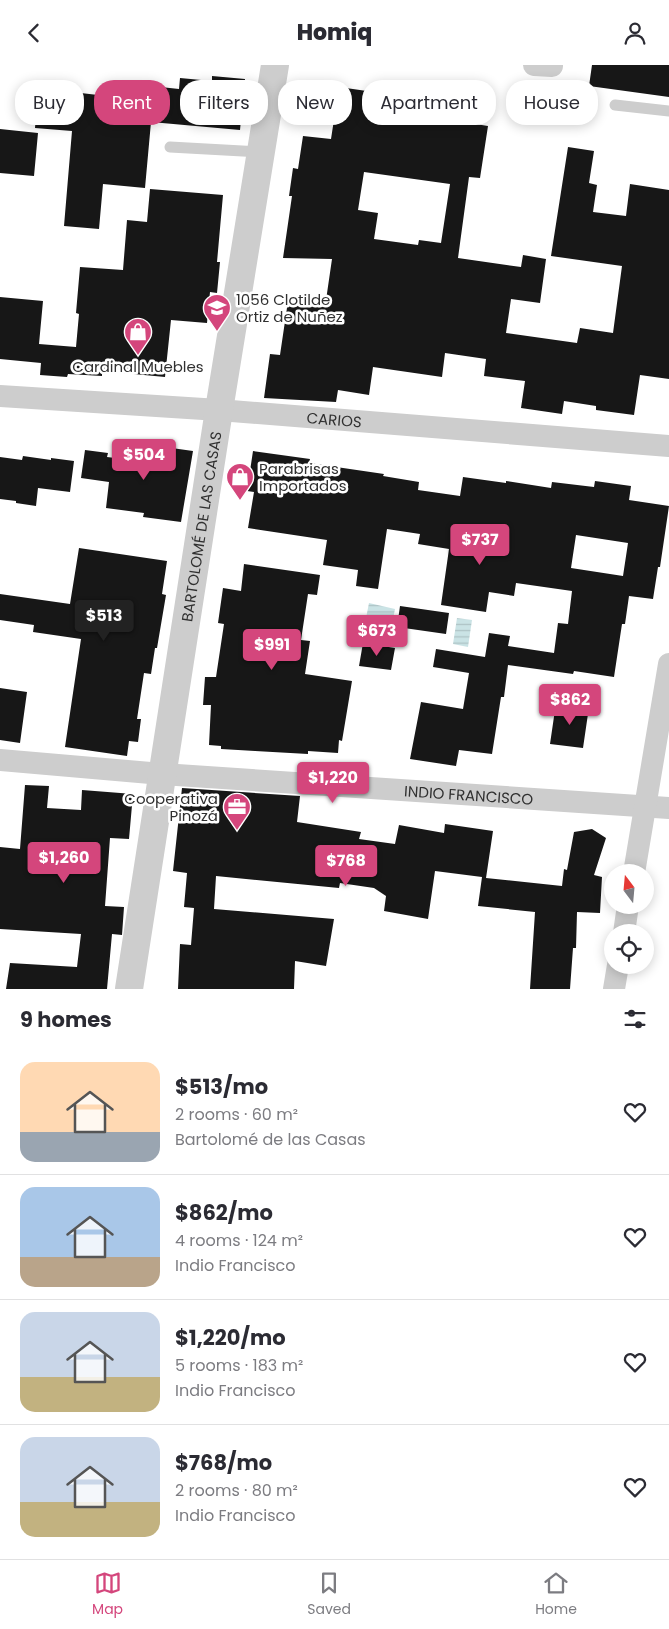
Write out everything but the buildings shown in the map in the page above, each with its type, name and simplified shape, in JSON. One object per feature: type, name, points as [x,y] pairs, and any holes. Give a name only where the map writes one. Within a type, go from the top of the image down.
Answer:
[{"type":"street","name":"BARTOLOMÉ DE LAS CASAS","points":[[129,989],[275,65]]},
{"type":"street","name":"CARIOS","points":[[0,396],[219,410],[669,446]]},
{"type":"street","points":[[636,864],[669,664]]},
{"type":"street","name":"INDIO FRANCISCO","points":[[0,760],[162,774],[669,808]]},
{"type":"street","points":[[614,989],[616,974]]},
{"type":"lane","points":[[615,105],[669,111]]},
{"type":"lane","points":[[170,147],[262,152]]},
{"type":"water","points":[[369,603],[395,609],[392,624],[366,618]]},
{"type":"water","points":[[457,618],[472,620],[468,647],[453,644]]},
{"type":"place","name":"1056 Clotilde Ortiz de Nuñez","points":[[217,332]]},
{"type":"place","name":"Cardinal Muebles","points":[[138,356]]},
{"type":"place","name":"Parabrisas Importados","points":[[240,501]]},
{"type":"place","name":"Cooperativa Pinozá","points":[[237,831]]}]
